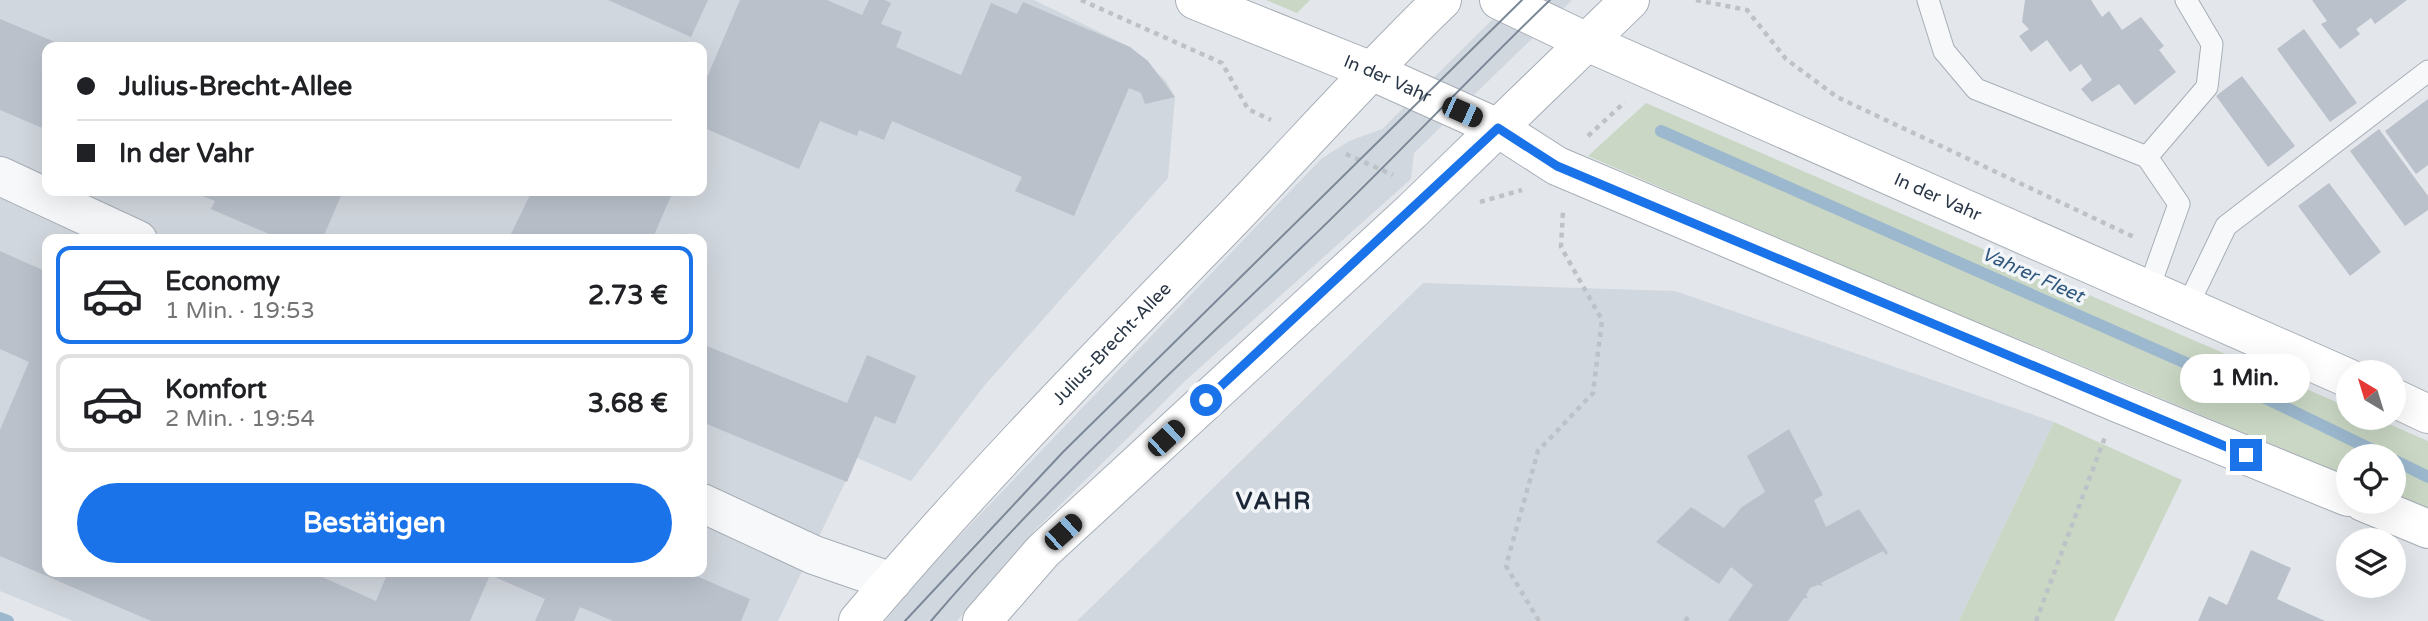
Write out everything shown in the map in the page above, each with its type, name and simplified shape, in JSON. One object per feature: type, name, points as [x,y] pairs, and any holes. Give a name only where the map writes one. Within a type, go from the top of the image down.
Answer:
[{"type":"main road","name":"In der Vahr","points":[[1195,0],[1369,70],[1498,128],[1557,166],[2106,398],[2336,491]]},
{"type":"main road","name":"Julius-Brecht-Allee","points":[[858,621],[891,582],[1144,310],[1310,138],[1369,70],[1442,0]]},
{"type":"main road","name":"In der Vahr","points":[[1499,0],[1587,42],[2336,373]]},
{"type":"main road","points":[[982,621],[1043,551],[1433,191],[1630,0]]},
{"type":"main road","points":[[2406,404],[2428,414]]},
{"type":"main road","points":[[2391,514],[2428,529]]},
{"type":"street","points":[[0,176],[42,195]]},
{"type":"street","points":[[43,196],[125,234]]},
{"type":"street","points":[[707,505],[814,555],[891,582]]},
{"type":"lane","points":[[1928,0],[1944,51],[1976,89],[2147,157],[2179,204],[2149,288]]},
{"type":"lane","points":[[2147,157],[2207,87],[2212,44],[2186,0]]},
{"type":"lane","points":[[2188,306],[2226,226],[2428,71]]},
{"type":"path","points":[[1081,0],[1222,63],[1242,94],[1248,109],[1433,191],[1458,208],[1530,188],[1657,72]]},
{"type":"path","points":[[1696,0],[1747,10],[1786,59],[1837,97],[2162,251]]},
{"type":"path","points":[[1539,621],[1506,566],[1538,451],[1593,393],[1602,320],[1561,247],[1563,211]]},
{"type":"path","points":[[2036,621],[2108,431]]},
{"type":"path","points":[[1685,621],[1691,614]]},
{"type":"shaded area","points":[[0,0],[1034,0],[1130,47],[1166,81],[1175,97],[1168,178],[984,386],[911,481],[857,458],[778,621],[73,621],[0,591]]},
{"type":"shaded area","points":[[1512,0],[1572,0],[1414,153],[1411,179],[1185,381],[1035,530],[957,621],[885,621],[924,573],[1321,159],[1349,141],[1382,129]]},
{"type":"shaded area","points":[[1423,283],[1675,291],[2054,422],[1959,621],[1077,621]]},
{"type":"green space","points":[[1266,0],[1310,0],[1297,13]]},
{"type":"green space","points":[[1646,103],[2336,402],[2336,430],[2403,430],[2428,441],[2428,509],[2406,500],[2406,444],[2336,444],[2336,471],[1840,265],[1588,156]]},
{"type":"green space","points":[[2054,422],[2182,480],[2114,621],[1959,621]]},
{"type":"building","points":[[608,0],[708,0],[691,37]]},
{"type":"building","points":[[740,0],[827,0],[862,15],[869,0],[885,0],[891,3],[881,24],[902,32],[896,47],[961,75],[991,3],[1017,14],[1023,2],[1130,47],[1148,61],[1175,97],[1145,104],[1141,93],[1129,88],[1074,216],[1015,191],[1022,177],[892,121],[884,140],[859,130],[857,136],[820,121],[799,169],[707,129],[707,77]]},
{"type":"building","points":[[2025,0],[2091,0],[2102,17],[2109,11],[2122,30],[2141,17],[2164,46],[2159,50],[2176,72],[2135,105],[2119,84],[2092,102],[2081,89],[2092,80],[2081,64],[2070,72],[2047,40],[2031,52],[2019,36],[2029,29],[2022,22]]},
{"type":"building","points":[[2312,0],[2407,0],[2375,24],[2371,18],[2356,29],[2360,34],[2340,49],[2321,24],[2327,21]]},
{"type":"building","points":[[0,19],[55,42],[42,42],[42,128],[0,110]]},
{"type":"building","points":[[2304,29],[2357,103],[2330,122],[2277,49]]},
{"type":"building","points":[[2242,76],[2295,146],[2268,167],[2216,96]]},
{"type":"building","points":[[2428,99],[2428,165],[2416,174],[2385,131]]},
{"type":"building","points":[[2379,129],[2428,196],[2428,210],[2405,226],[2350,151]]},
{"type":"building","points":[[2329,183],[2381,252],[2350,276],[2298,206]]},
{"type":"building","points":[[202,196],[341,196],[325,234],[269,234],[211,209],[215,201]]},
{"type":"building","points":[[530,196],[671,196],[655,234],[511,234]]},
{"type":"building","points":[[0,251],[42,270],[42,574],[0,556],[0,430],[29,362],[0,349]]},
{"type":"building","points":[[707,346],[847,403],[867,355],[916,376],[895,424],[875,416],[847,482],[707,424]]},
{"type":"building","points":[[1789,429],[1823,495],[1814,500],[1826,527],[1859,509],[1888,553],[1886,555],[1883,551],[1821,583],[1823,586],[1810,588],[1806,595],[1808,598],[1804,598],[1788,621],[1728,621],[1753,585],[1731,567],[1719,584],[1656,542],[1691,507],[1724,528],[1742,507],[1765,492],[1747,456]]},
{"type":"building","points":[[2251,550],[2291,568],[2277,599],[2325,621],[2198,621],[2209,596],[2227,605]]},
{"type":"building","points":[[49,577],[322,577],[376,601],[386,577],[489,577],[470,621],[151,621]]},
{"type":"building","points":[[495,577],[699,577],[750,599],[741,621],[613,621],[580,607],[574,621],[535,621],[545,599]]},
{"type":"waterway","name":"Vahrer Fleet","points":[[1661,131],[2272,401],[2360,444]]},
{"type":"waterway","name":"Vahrer Fleet","points":[[2406,466],[2428,477]]},
{"type":"waterway","points":[[0,618],[8,621]]},
{"type":"tram line","points":[[905,621],[1063,452],[1522,0]]},
{"type":"tram line","points":[[931,621],[1066,476],[1334,216],[1550,0]]},
{"type":"district","name":"VAHR","points":[[1274,501]]},
{"type":"route","points":[[1206,400],[1411,212],[1498,128],[1557,166],[2246,455]]}]
